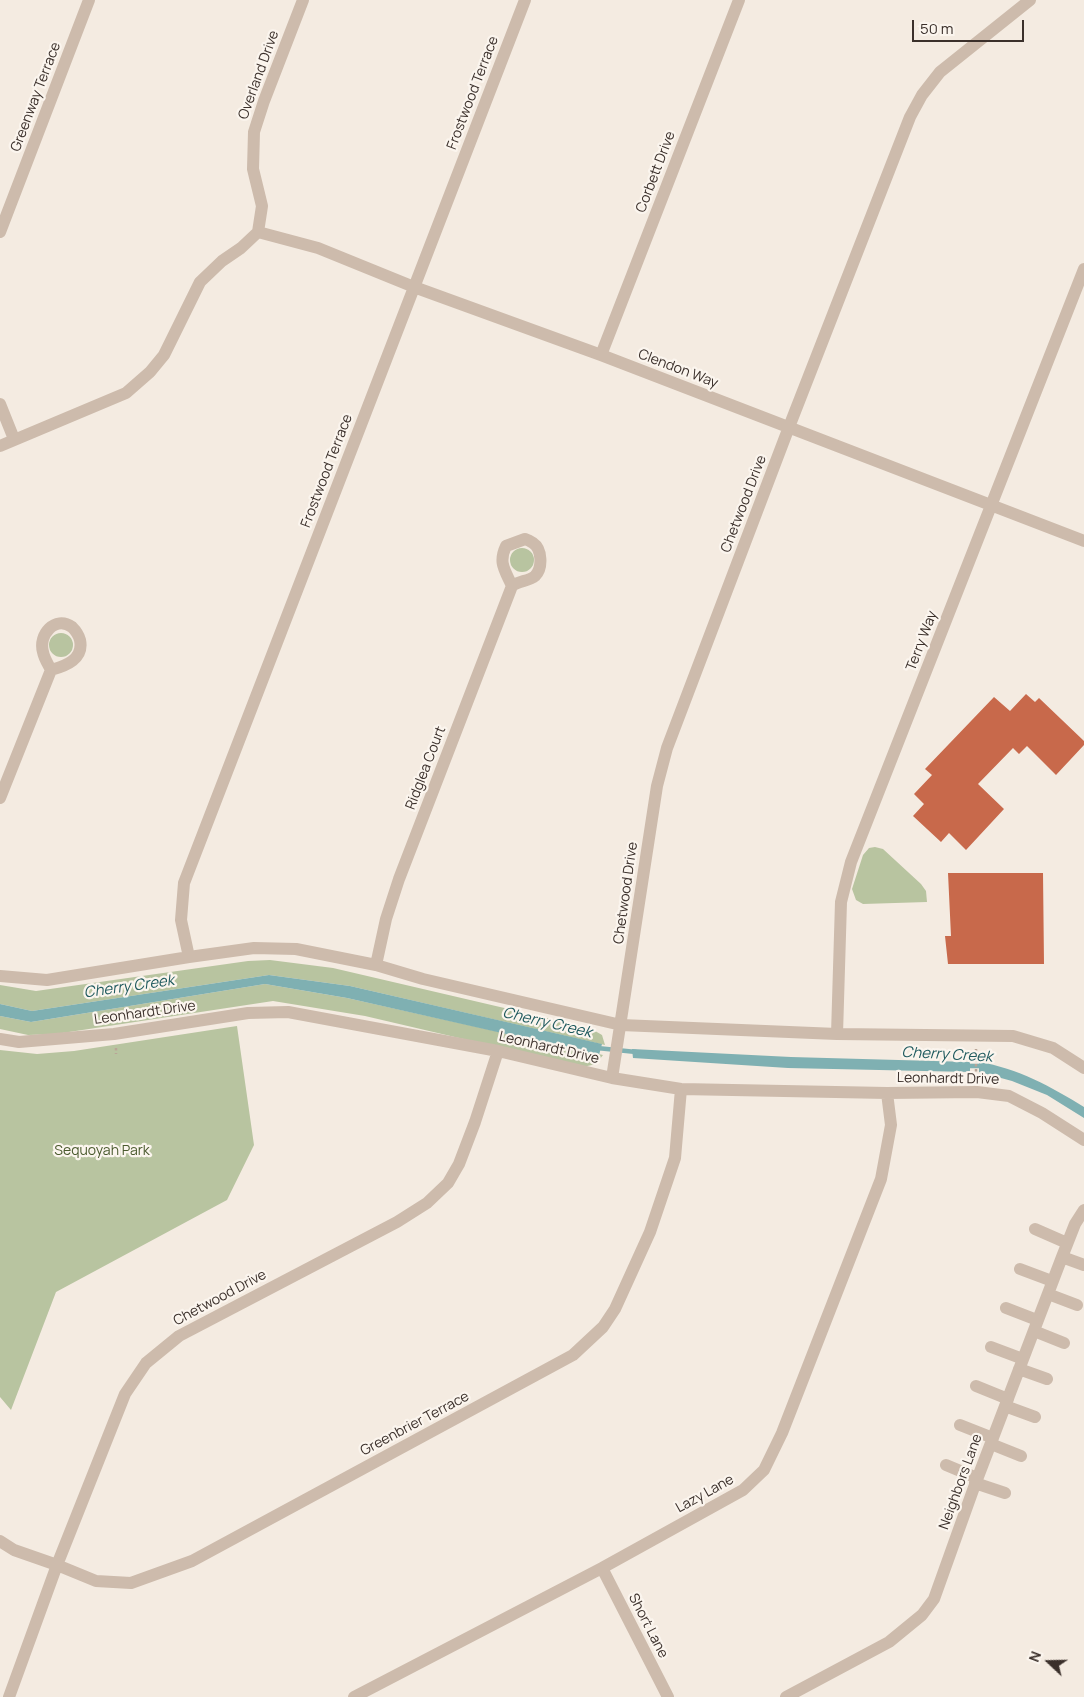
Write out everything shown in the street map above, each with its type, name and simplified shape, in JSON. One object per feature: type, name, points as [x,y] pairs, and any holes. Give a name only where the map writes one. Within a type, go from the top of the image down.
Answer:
[{"type":"street","name":"Greenway Terrace","points":[[1,229],[89,0]]},
{"type":"street","name":"Overland Drive","points":[[258,232],[262,206],[253,169],[254,132],[303,0]]},
{"type":"street","name":"Frostwood Terrace","points":[[189,957],[181,920],[184,883],[526,0]]},
{"type":"street","name":"Corbett Drive","points":[[600,355],[739,0]]},
{"type":"street","name":"Chetwood Drive","points":[[612,1078],[657,786],[667,748],[789,427],[910,117],[922,95],[940,72],[1030,0]]},
{"type":"street","name":"Clendon Way","points":[[258,232],[318,248],[414,287],[600,355],[1084,541]]},
{"type":"street","points":[[0,446],[14,438],[126,393],[150,372],[164,354],[200,282],[222,260],[241,248],[258,232]]},
{"type":"street","name":"Terry Way","points":[[837,1034],[841,902],[851,862],[1084,269]]},
{"type":"street","points":[[0,404],[14,438]]},
{"type":"street","name":"Ridglea Court","points":[[376,965],[386,919],[399,880],[512,586]]},
{"type":"street","points":[[0,798],[51,670]]},
{"type":"street","points":[[0,976],[47,980],[254,948],[296,949],[376,965],[432,981],[621,1025],[837,1034],[1012,1036],[1053,1048],[1084,1068]]},
{"type":"street","name":"Leonhardt Drive","points":[[0,1039],[19,1042],[114,1034],[248,1013],[288,1012],[498,1051],[612,1078],[681,1089],[888,1093],[977,1092],[1009,1096],[1042,1113],[1084,1140]]},
{"type":"street","name":"Chetwood Drive","points":[[8,1697],[57,1565],[125,1394],[146,1363],[179,1336],[397,1222],[427,1203],[448,1183],[459,1164],[498,1051]]},
{"type":"street","name":"Greenbrier Terrace","points":[[0,1541],[14,1550],[96,1581],[131,1584],[192,1561],[573,1355],[603,1327],[615,1309],[650,1232],[675,1158],[681,1089]]},
{"type":"street","name":"Lazy Lane","points":[[354,1697],[602,1568],[743,1490],[764,1470],[782,1433],[881,1179],[891,1125],[888,1093]]},
{"type":"street","name":"Neighbors Lane","points":[[786,1697],[889,1642],[922,1615],[934,1600],[976,1480],[1052,1281],[1075,1224],[1084,1210]]},
{"type":"street","points":[[1035,1229],[1067,1243]]},
{"type":"street","points":[[1062,1257],[1084,1265]]},
{"type":"street","points":[[1020,1269],[1052,1281]]},
{"type":"street","points":[[1048,1294],[1077,1305]]},
{"type":"street","points":[[1006,1308],[1064,1343]]},
{"type":"street","points":[[991,1347],[1047,1379]]},
{"type":"street","points":[[976,1386],[1036,1417]]},
{"type":"street","points":[[960,1425],[1021,1456]]},
{"type":"street","points":[[946,1465],[1005,1494]]},
{"type":"street","name":"Short Lane","points":[[602,1568],[668,1697]]},
{"type":"path","points":[[975,1036],[977,1092]]},
{"type":"green space","points":[[522,548],[530,552],[534,560],[530,568],[522,572],[514,568],[510,560],[514,552]]},
{"type":"green space","points":[[61,633],[66,634],[72,640],[72,650],[66,656],[61,657],[56,656],[50,650],[49,645],[50,640],[56,634]]},
{"type":"green space","points":[[869,848],[883,849],[921,884],[926,891],[927,902],[863,904],[856,900],[852,889],[863,855]]},
{"type":"green space","points":[[270,960],[333,968],[590,1028],[602,1035],[605,1045],[350,986],[269,975],[32,1011],[0,1004],[0,985],[36,991],[248,961]]},
{"type":"green space","points":[[265,984],[347,998],[603,1055],[596,1064],[583,1067],[365,1016],[273,1001],[56,1034],[28,1035],[0,1029],[0,1016],[31,1022]]},
{"type":"green space","name":"Sequoyah Park","points":[[237,1026],[254,1145],[227,1200],[56,1292],[11,1410],[0,1397],[0,1050],[37,1054],[74,1051]]},
{"type":"water","points":[[269,975],[350,986],[602,1044],[599,1055],[347,998],[265,984],[31,1022],[0,1016],[0,1004],[32,1011]]},
{"type":"water","points":[[632,1049],[791,1057],[970,1062],[970,1072],[788,1068],[633,1058]]},
{"type":"water","points":[[979,1062],[1007,1069],[1059,1092],[1084,1107],[1084,1118],[1047,1095],[1012,1081],[979,1072]]},
{"type":"building","points":[[1026,694],[1035,702],[1039,698],[1084,741],[1084,745],[1056,775],[1027,746],[1019,754],[1013,748],[978,784],[1004,809],[966,850],[949,833],[941,842],[913,816],[924,804],[914,794],[932,775],[925,769],[994,697],[1010,711]]},
{"type":"building","points":[[948,873],[1043,873],[1044,964],[948,964],[945,936],[951,936]]},
{"type":"waterway","name":"Cherry Creek","points":[[597,1048],[636,1052]]},
{"type":"waterway","name":"Cherry Creek","points":[[966,1066],[983,1066]]}]
